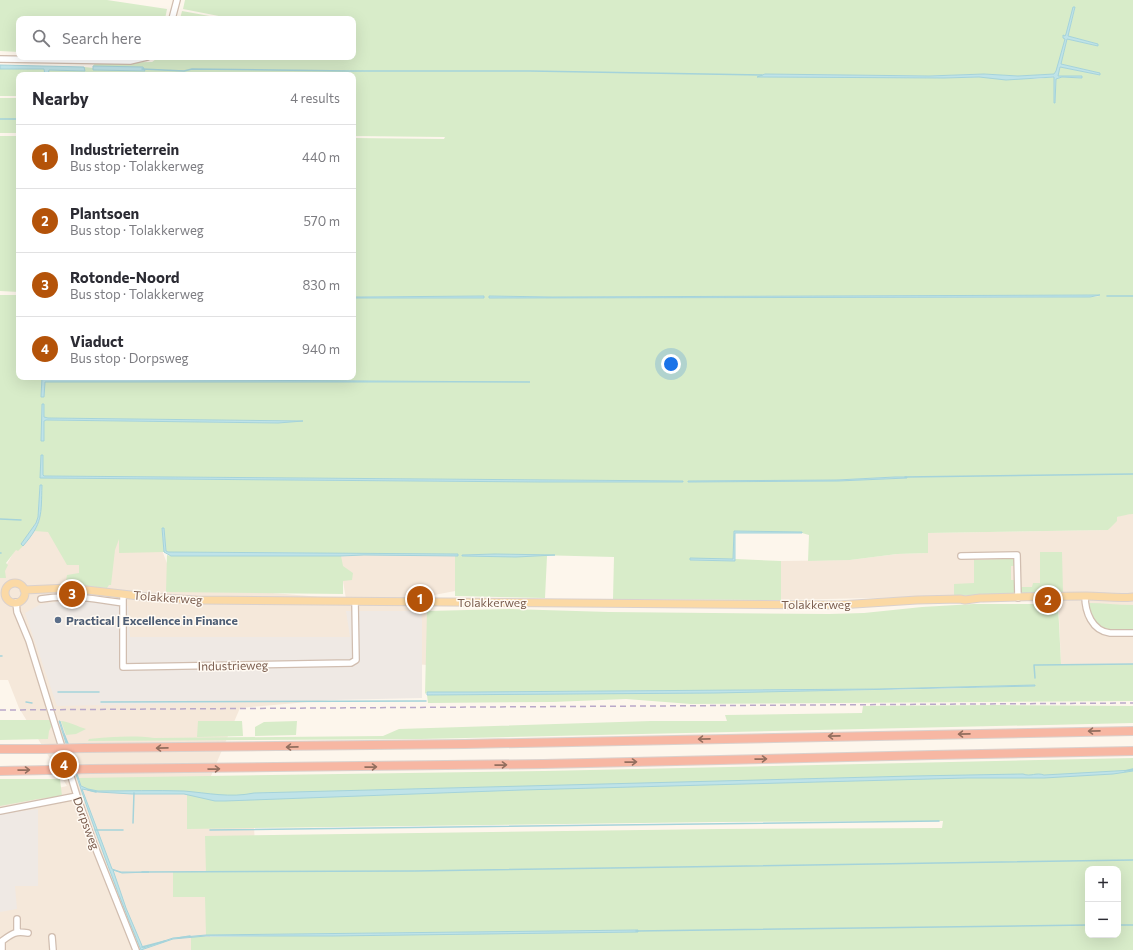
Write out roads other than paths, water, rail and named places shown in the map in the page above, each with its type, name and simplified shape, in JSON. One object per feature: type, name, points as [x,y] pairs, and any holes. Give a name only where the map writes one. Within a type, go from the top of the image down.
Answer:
[{"type":"highway","points":[[0,749],[441,745],[1133,731]]},
{"type":"highway","points":[[0,771],[535,764],[933,754],[1133,751]]},
{"type":"main road","points":[[16,583],[21,585],[24,590],[22,599],[16,602],[8,600],[3,592],[10,584],[16,583]]},
{"type":"main road","name":"Tolakkerweg","points":[[24,590],[60,588],[82,589],[196,600],[838,605],[909,600],[960,599],[976,596],[980,598],[1085,596],[1108,596],[1121,598],[1133,597]]},
{"type":"street","points":[[173,16],[177,0]]},
{"type":"street","points":[[0,59],[16,59]]},
{"type":"street","points":[[65,60],[134,60]]},
{"type":"street","points":[[961,556],[1017,556],[1018,598]]},
{"type":"street","name":"Industrieweg","points":[[123,594],[123,666],[351,663],[356,660],[355,601]]},
{"type":"street","points":[[41,599],[54,596],[123,603]]},
{"type":"street","points":[[1085,596],[1086,609],[1089,617],[1100,629],[1109,633],[1133,633]]},
{"type":"street","name":"Dorpsweg","points":[[16,602],[17,612],[29,641],[77,796],[93,842],[136,950]]},
{"type":"street","points":[[0,811],[77,796]]},
{"type":"street","points":[[17,919],[18,932]]},
{"type":"street","points":[[2,950],[1,941],[11,934],[28,932]]},
{"type":"street","points":[[52,937],[53,950]]},
{"type":"water","points":[[1073,7],[1075,7],[1068,36],[1098,44],[1098,46],[1067,39],[1061,64],[1100,73],[1100,75],[1060,67],[1058,76],[1082,76],[1082,78],[1062,77],[1056,79],[1055,103],[1054,77],[1006,80],[979,77],[757,77],[765,74],[929,76],[984,74],[1018,76],[1054,74],[1065,39],[1063,38],[1063,35],[1065,36],[1066,34]]},
{"type":"water","points":[[0,65],[84,67],[85,71],[49,70],[49,72],[44,72],[44,69],[0,69]]},
{"type":"water","points":[[93,66],[143,67],[145,71],[93,70]]},
{"type":"water","points":[[1100,295],[1090,297],[489,298],[489,296]]},
{"type":"water","points":[[484,296],[484,298],[356,298]]},
{"type":"water","points":[[42,380],[530,382],[45,382],[44,397],[41,397]]},
{"type":"water","points":[[42,404],[44,404],[44,417],[48,418],[303,421],[278,423],[46,420],[44,421],[44,441],[41,441]]},
{"type":"water","points":[[41,455],[43,455],[44,476],[683,482],[40,478]]},
{"type":"water","points":[[895,477],[907,478],[838,481],[688,482],[837,480]]},
{"type":"water","points":[[40,485],[42,485],[40,518],[38,525],[23,546],[21,544],[36,523],[38,517]]},
{"type":"water","points":[[162,528],[164,528],[166,551],[168,552],[458,554],[458,556],[171,556],[164,552]]},
{"type":"water","points":[[734,531],[802,533],[735,533],[735,561],[690,560],[690,558],[733,559]]},
{"type":"water","points":[[495,554],[555,555],[516,557],[462,556]]},
{"type":"water","points":[[1035,686],[715,693],[427,695],[427,692],[879,689]]},
{"type":"water","points":[[59,721],[81,786],[98,791],[184,791],[219,795],[236,795],[254,793],[913,776],[1044,775],[1133,771],[1113,774],[1044,778],[967,778],[522,790],[225,801],[215,801],[184,794],[132,794],[98,792],[82,789],[112,869],[121,872],[149,872],[122,873],[113,870],[126,908],[143,948],[173,938],[206,935],[638,930],[638,932],[206,936],[173,939],[141,950],[97,837]]},
{"type":"waterway","points":[[142,69],[184,71],[192,69],[530,71],[762,75]]},
{"type":"waterway","points":[[0,119],[16,119]]},
{"type":"waterway","points":[[1107,296],[1133,296]]},
{"type":"waterway","points":[[905,477],[1133,474]]},
{"type":"waterway","points":[[0,519],[21,520]]},
{"type":"waterway","points":[[1035,678],[1034,665],[1133,664]]},
{"type":"waterway","points":[[58,692],[99,692]]},
{"type":"waterway","points":[[101,702],[426,701]]},
{"type":"waterway","points":[[26,702],[32,703]]},
{"type":"waterway","points":[[64,734],[69,746]]},
{"type":"waterway","points":[[70,751],[74,763]]},
{"type":"waterway","points":[[1125,771],[1133,769]]},
{"type":"waterway","points":[[88,790],[96,792]]},
{"type":"waterway","points":[[133,823],[134,793]]},
{"type":"waterway","points":[[210,830],[939,821]]},
{"type":"waterway","points":[[95,830],[123,830]]},
{"type":"waterway","points":[[142,872],[415,871],[1133,860]]},
{"type":"waterway","points":[[636,931],[1085,925]]},
{"type":"waterway","points":[[1121,925],[1133,925]]},
{"type":"waterway","points":[[178,938],[190,936]]},
{"type":"waterway","points":[[142,947],[165,941]]},
{"type":"railway","points":[[0,710],[1133,703]]},
{"type":"place","name":"Rotonde-Noord","points":[[72,594]]},
{"type":"place","name":"Industrieterrein","points":[[420,599]]},
{"type":"place","name":"Plantsoen","points":[[1048,600]]},
{"type":"place","name":"Practical | Excellence in Finance","points":[[58,620]]},
{"type":"place","name":"Viaduct","points":[[64,765]]}]
